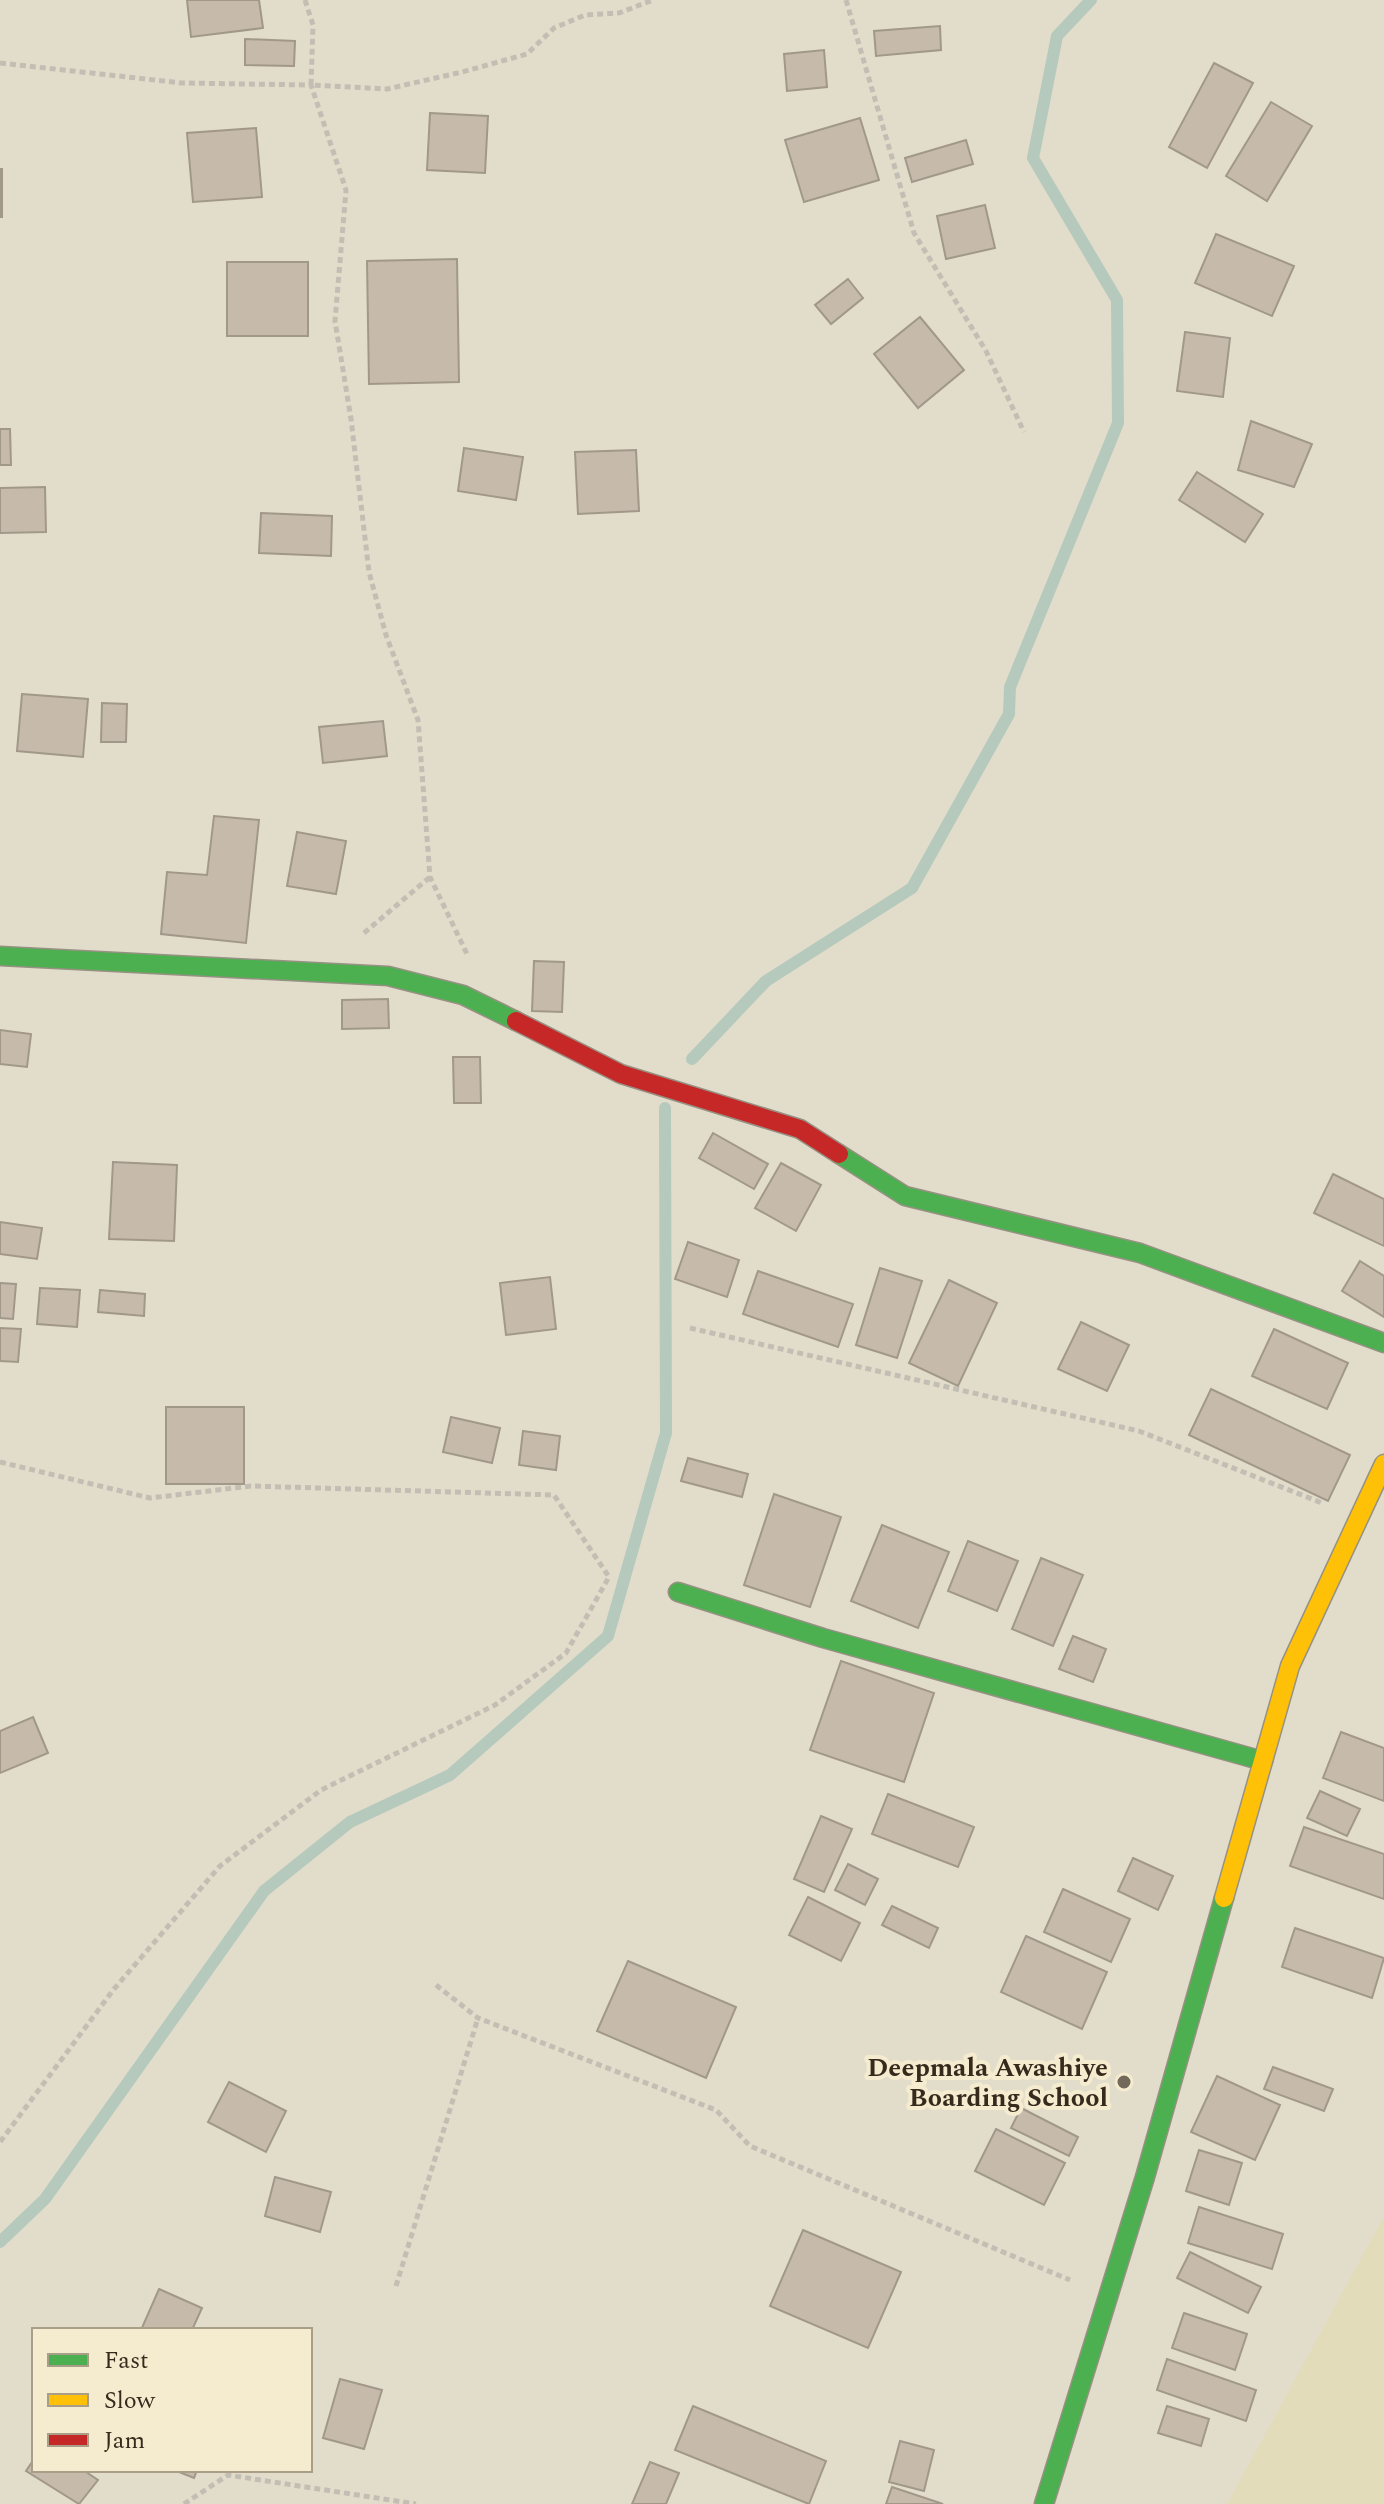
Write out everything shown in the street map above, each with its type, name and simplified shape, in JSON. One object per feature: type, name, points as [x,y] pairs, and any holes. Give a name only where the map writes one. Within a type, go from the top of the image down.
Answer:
[{"type":"street","points":[[0,956],[388,976],[463,995],[621,1074],[800,1129],[905,1196],[1140,1253],[1384,1343]]},
{"type":"street","points":[[1044,2504],[1108,2296],[1290,1666],[1384,1464]]},
{"type":"street","points":[[678,1592],[773,1625],[1081,1706],[1263,1761]]},
{"type":"path","points":[[305,0],[313,25],[311,85],[346,190],[335,321],[351,419],[369,572],[386,635],[418,720],[430,877],[470,962],[463,995]]},
{"type":"path","points":[[0,63],[182,83],[387,89],[527,54],[554,28],[585,15],[619,13],[653,0]]},
{"type":"path","points":[[846,0],[914,233],[986,351],[1024,432]]},
{"type":"path","points":[[354,974],[365,929],[430,877]]},
{"type":"path","points":[[690,1328],[1139,1431],[1360,1518]]},
{"type":"path","points":[[0,1462],[150,1498],[251,1486],[554,1495],[609,1577],[566,1653],[495,1705],[321,1790],[220,1866],[114,1989],[0,2142]]},
{"type":"path","points":[[436,1985],[478,2018],[716,2110],[750,2146],[1108,2296]]},
{"type":"path","points":[[396,2286],[478,2018]]},
{"type":"path","points":[[184,2504],[228,2475],[416,2504]]},
{"type":"shaded area","points":[[1384,2216],[1384,2504],[1227,2504]]},
{"type":"building","points":[[187,0],[259,0],[263,28],[191,37]]},
{"type":"building","points":[[940,26],[941,50],[876,56],[874,31]]},
{"type":"building","points":[[245,39],[295,41],[294,66],[245,65]]},
{"type":"building","points":[[824,50],[827,87],[787,91],[784,54]]},
{"type":"building","points":[[1214,63],[1253,83],[1207,168],[1169,147]]},
{"type":"building","points":[[1271,102],[1312,126],[1267,201],[1226,176]]},
{"type":"building","points":[[430,113],[488,116],[485,173],[427,170]]},
{"type":"building","points":[[860,118],[879,180],[804,202],[785,140]]},
{"type":"building","points":[[256,128],[262,197],[193,202],[187,133]]},
{"type":"building","points":[[966,140],[973,164],[912,182],[905,158]]},
{"type":"building","points":[[2,169],[2,217],[0,217]]},
{"type":"building","points":[[985,205],[995,248],[946,259],[937,216]]},
{"type":"building","points":[[1216,234],[1294,266],[1272,316],[1195,283]]},
{"type":"building","points":[[457,259],[459,382],[369,384],[367,261]]},
{"type":"building","points":[[227,262],[308,262],[308,336],[227,336]]},
{"type":"building","points":[[848,279],[863,298],[831,324],[815,305]]},
{"type":"building","points":[[920,317],[964,370],[918,408],[874,354]]},
{"type":"building","points":[[1185,332],[1230,338],[1223,397],[1177,391]]},
{"type":"building","points":[[1251,421],[1312,444],[1294,487],[1238,470]]},
{"type":"building","points":[[0,429],[10,429],[11,465],[0,465]]},
{"type":"building","points":[[464,448],[523,457],[516,500],[458,491]]},
{"type":"building","points":[[636,450],[639,511],[578,514],[575,452]]},
{"type":"building","points":[[1197,472],[1263,514],[1245,542],[1179,500]]},
{"type":"building","points":[[45,487],[46,532],[0,533],[0,488]]},
{"type":"building","points":[[261,513],[332,516],[331,556],[259,553]]},
{"type":"building","points":[[22,694],[88,699],[83,757],[17,751]]},
{"type":"building","points":[[102,703],[127,704],[126,742],[101,742]]},
{"type":"building","points":[[383,721],[387,756],[323,763],[319,727]]},
{"type":"building","points":[[214,816],[259,820],[246,943],[161,934],[167,872],[207,875]]},
{"type":"building","points":[[297,832],[346,841],[336,894],[287,886]]},
{"type":"building","points":[[534,961],[564,962],[562,1012],[532,1011]]},
{"type":"building","points":[[388,999],[389,1028],[342,1029],[342,1000]]},
{"type":"building","points":[[0,1030],[31,1034],[27,1067],[0,1064]]},
{"type":"building","points":[[453,1057],[480,1057],[481,1103],[454,1103]]},
{"type":"building","points":[[713,1133],[768,1164],[754,1189],[699,1158]]},
{"type":"building","points":[[113,1162],[177,1165],[174,1241],[109,1239]]},
{"type":"building","points":[[781,1163],[821,1185],[796,1231],[755,1208]]},
{"type":"building","points":[[1333,1174],[1384,1199],[1384,1246],[1314,1213]]},
{"type":"building","points":[[0,1222],[42,1228],[37,1259],[0,1254]]},
{"type":"building","points":[[688,1242],[739,1260],[727,1297],[675,1279]]},
{"type":"building","points":[[1360,1261],[1384,1276],[1384,1317],[1342,1291]]},
{"type":"building","points":[[880,1268],[922,1281],[897,1358],[856,1345]]},
{"type":"building","points":[[758,1271],[853,1304],[838,1347],[743,1314]]},
{"type":"building","points":[[550,1277],[556,1329],[506,1335],[500,1283]]},
{"type":"building","points":[[949,1280],[997,1303],[958,1386],[909,1363]]},
{"type":"building","points":[[0,1283],[16,1284],[13,1319],[0,1318]]},
{"type":"building","points":[[40,1288],[80,1290],[77,1327],[37,1324]]},
{"type":"building","points":[[100,1290],[145,1294],[144,1316],[98,1312]]},
{"type":"building","points":[[1081,1322],[1129,1345],[1107,1391],[1058,1369]]},
{"type":"building","points":[[0,1328],[21,1329],[18,1362],[0,1361]]},
{"type":"building","points":[[1274,1329],[1348,1363],[1327,1409],[1252,1376]]},
{"type":"building","points":[[1211,1389],[1350,1455],[1328,1501],[1189,1435]]},
{"type":"building","points":[[166,1407],[244,1407],[244,1484],[166,1484]]},
{"type":"building","points":[[451,1417],[500,1428],[492,1463],[443,1452]]},
{"type":"building","points":[[523,1431],[560,1436],[556,1470],[519,1465]]},
{"type":"building","points":[[688,1458],[748,1474],[742,1497],[681,1481]]},
{"type":"building","points":[[774,1494],[841,1517],[810,1607],[744,1585]]},
{"type":"building","points":[[882,1525],[949,1552],[918,1628],[851,1601]]},
{"type":"building","points":[[968,1541],[1018,1561],[997,1611],[948,1591]]},
{"type":"building","points":[[1041,1558],[1083,1575],[1053,1646],[1012,1629]]},
{"type":"building","points":[[1073,1636],[1106,1649],[1093,1682],[1059,1669]]},
{"type":"building","points":[[841,1661],[934,1693],[904,1782],[810,1750]]},
{"type":"building","points":[[33,1717],[48,1753],[0,1773],[0,1731]]},
{"type":"building","points":[[1341,1732],[1384,1748],[1384,1801],[1323,1778]]},
{"type":"building","points":[[1320,1791],[1360,1809],[1347,1836],[1307,1818]]},
{"type":"building","points":[[888,1794],[974,1827],[958,1867],[872,1834]]},
{"type":"building","points":[[821,1816],[852,1829],[824,1892],[794,1879]]},
{"type":"building","points":[[1304,1827],[1384,1854],[1384,1899],[1290,1866]]},
{"type":"building","points":[[1133,1858],[1173,1876],[1158,1910],[1118,1891]]},
{"type":"building","points":[[848,1864],[878,1879],[865,1905],[835,1890]]},
{"type":"building","points":[[1063,1889],[1130,1919],[1111,1962],[1044,1932]]},
{"type":"building","points":[[808,1897],[860,1923],[841,1961],[789,1935]]},
{"type":"building","points":[[892,1906],[938,1928],[929,1948],[882,1925]]},
{"type":"building","points":[[1295,1928],[1384,1958],[1372,1998],[1282,1967]]},
{"type":"building","points":[[1026,1936],[1107,1972],[1082,2029],[1001,1992]]},
{"type":"building","points":[[628,1961],[736,2007],[706,2078],[597,2031]]},
{"type":"building","points":[[1273,2067],[1333,2089],[1324,2111],[1264,2089]]},
{"type":"building","points":[[1217,2076],[1280,2105],[1255,2160],[1191,2132]]},
{"type":"building","points":[[229,2082],[286,2111],[266,2152],[208,2122]]},
{"type":"building","points":[[1021,2108],[1078,2137],[1069,2156],[1011,2128]]},
{"type":"building","points":[[996,2129],[1065,2163],[1044,2205],[975,2171]]},
{"type":"building","points":[[1199,2150],[1242,2163],[1229,2205],[1186,2191]]},
{"type":"building","points":[[275,2177],[331,2192],[320,2232],[265,2216]]},
{"type":"building","points":[[1199,2207],[1283,2234],[1272,2269],[1188,2243]]},
{"type":"building","points":[[803,2230],[901,2272],[868,2348],[770,2306]]},
{"type":"building","points":[[1190,2252],[1261,2287],[1248,2313],[1177,2278]]},
{"type":"building","points":[[159,2289],[202,2308],[193,2328],[142,2328]]},
{"type":"building","points":[[1184,2313],[1247,2334],[1235,2370],[1172,2348]]},
{"type":"building","points":[[1167,2359],[1256,2390],[1246,2421],[1157,2390]]},
{"type":"building","points":[[340,2379],[382,2390],[364,2449],[323,2438]]},
{"type":"building","points":[[693,2406],[826,2461],[809,2504],[675,2450]]},
{"type":"building","points":[[1167,2406],[1209,2419],[1201,2446],[1158,2433]]},
{"type":"building","points":[[900,2441],[934,2450],[924,2491],[889,2482]]},
{"type":"building","points":[[32,2462],[32,2472],[86,2472],[98,2480],[79,2504],[26,2471]]},
{"type":"building","points":[[650,2462],[679,2473],[666,2504],[632,2504]]},
{"type":"building","points":[[179,2472],[196,2472],[194,2478]]},
{"type":"building","points":[[892,2487],[943,2504],[886,2504]]},
{"type":"waterway","points":[[692,1059],[766,981],[912,888],[1009,714],[1010,687],[1118,423],[1117,300],[1033,158],[1057,36],[1091,0]]},
{"type":"waterway","points":[[0,2242],[45,2199],[264,1891],[350,1822],[450,1775],[608,1636],[666,1433],[665,1108]]},
{"type":"traffic: fast","points":[[0,956],[388,976],[463,995],[516,1021]]},
{"type":"traffic: fast","points":[[839,1154],[905,1196],[1140,1253],[1384,1343]]},
{"type":"traffic: fast","points":[[678,1592],[823,1638],[1263,1761]]},
{"type":"traffic: fast","points":[[1044,2504],[1145,2177],[1224,1898]]},
{"type":"traffic: slow","points":[[1224,1898],[1290,1666],[1384,1464]]},
{"type":"traffic: jam","points":[[516,1021],[621,1074],[800,1129],[839,1154]]},
{"type":"place","name":"Deepmala Awashiye Boarding School","points":[[1124,2082]]}]
